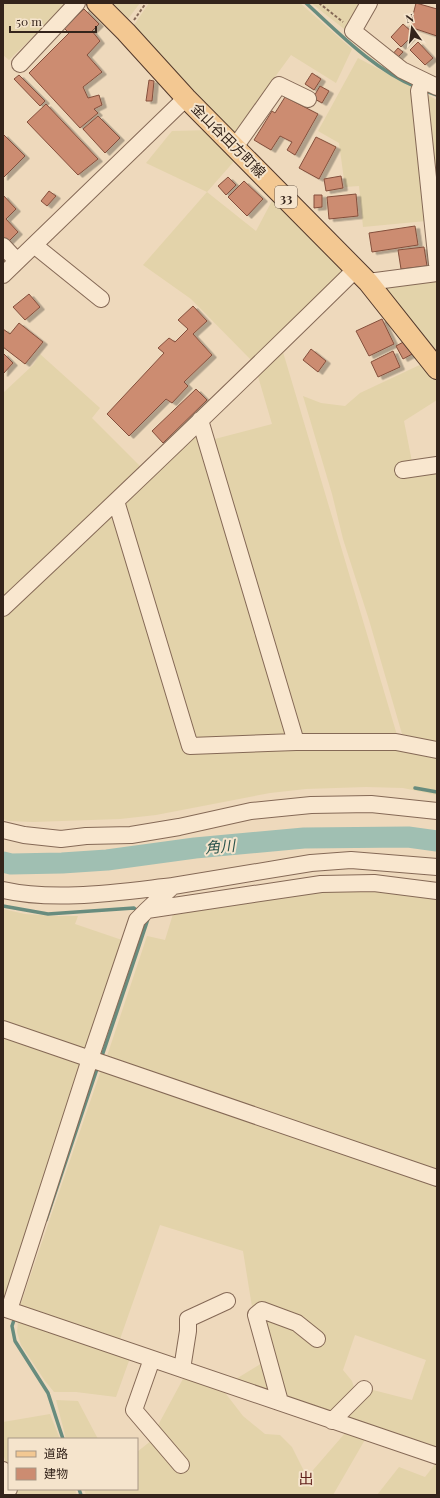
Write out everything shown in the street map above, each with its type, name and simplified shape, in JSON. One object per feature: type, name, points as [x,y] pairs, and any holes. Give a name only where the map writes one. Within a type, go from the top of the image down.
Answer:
[{"type":"main road","name":"金山谷田方町線","points":[[97,3],[126,32],[186,98],[362,275],[437,369]]},
{"type":"street","points":[[20,64],[77,3]]},
{"type":"street","points":[[369,3],[353,31],[402,70],[430,84]]},
{"type":"street","points":[[430,84],[419,91],[437,264]]},
{"type":"street","points":[[235,147],[279,85],[308,99]]},
{"type":"street","points":[[3,275],[186,98]]},
{"type":"street","points":[[34,245],[101,299]]},
{"type":"street","points":[[3,246],[17,262]]},
{"type":"street","points":[[3,608],[269,355],[362,275],[437,273]]},
{"type":"street","points":[[200,420],[296,742]]},
{"type":"street","points":[[403,470],[437,465]]},
{"type":"street","points":[[116,501],[190,746],[296,742],[396,742],[437,750]]},
{"type":"street","points":[[3,830],[24,835],[61,839],[86,836],[131,835],[179,827],[251,811],[311,805],[371,804],[437,811]]},
{"type":"street","points":[[3,890],[45,896],[125,892],[173,886],[311,863],[351,860],[437,867]]},
{"type":"street","points":[[147,910],[321,884],[374,883],[437,890]]},
{"type":"street","points":[[173,886],[137,920],[6,1309],[437,1456]]},
{"type":"street","points":[[3,1029],[437,1178]]},
{"type":"street","points":[[182,1369],[188,1331],[188,1319],[227,1301]]},
{"type":"street","points":[[280,1402],[256,1315],[262,1310],[297,1323],[317,1339]]},
{"type":"street","points":[[152,1359],[134,1410],[181,1466]]},
{"type":"street","points":[[332,1420],[364,1389]]},
{"type":"street","points":[[3,1470],[8,1486]]},
{"type":"path","points":[[126,32],[146,3]]},
{"type":"path","points":[[319,3],[353,31]]},
{"type":"shaded area","points":[[3,3],[68,3],[9,60],[3,55]]},
{"type":"shaded area","points":[[107,3],[140,3],[125,23]]},
{"type":"shaded area","points":[[149,3],[300,3],[352,49],[336,83],[291,55],[234,133],[132,28]]},
{"type":"shaded area","points":[[311,3],[361,3],[348,32]]},
{"type":"shaded area","points":[[358,58],[437,100],[437,220],[363,227],[359,186],[345,187],[339,143],[318,131]]},
{"type":"shaded area","points":[[211,130],[237,158],[207,192],[146,163],[172,131]]},
{"type":"shaded area","points":[[207,192],[256,231],[275,195],[346,274],[251,360],[191,299],[143,265]]},
{"type":"shaded area","points":[[437,278],[437,357],[381,285]]},
{"type":"shaded area","points":[[283,352],[397,735],[301,738],[211,440],[272,424],[257,373]]},
{"type":"shaded area","points":[[40,354],[100,408],[92,418],[141,467],[3,600],[3,393],[33,365]]},
{"type":"shaded area","points":[[426,362],[437,379],[437,400],[404,421],[412,462],[437,470],[437,742],[402,734],[369,620],[343,539],[332,494],[303,396],[321,403],[345,406],[360,393]]},
{"type":"shaded area","points":[[198,428],[287,729],[284,736],[192,740],[122,501]]},
{"type":"shaded area","points":[[114,511],[185,751],[390,746],[437,754],[437,795],[403,788],[366,787],[306,789],[270,793],[156,815],[120,819],[33,822],[8,821],[3,819],[3,613]]},
{"type":"shaded area","points":[[371,889],[437,895],[437,1172],[106,1059],[147,936],[165,940],[173,914],[295,892]]},
{"type":"shaded area","points":[[3,909],[25,914],[78,916],[75,924],[125,941],[87,1052],[3,1023]]},
{"type":"shaded area","points":[[3,1037],[85,1065],[3,1303]]},
{"type":"shaded area","points":[[101,1070],[437,1186],[437,1450],[343,1418],[346,1413],[373,1390],[412,1400],[426,1360],[355,1335],[343,1370],[352,1381],[355,1390],[330,1414],[231,1382],[267,1360],[253,1313],[243,1251],[160,1225],[119,1342],[19,1309]]},
{"type":"shaded area","points":[[18,1321],[130,1358],[116,1397],[76,1392],[54,1392],[21,1345],[17,1332]]},
{"type":"shaded area","points":[[184,1377],[223,1390],[243,1416],[265,1434],[280,1435],[292,1447],[307,1477],[346,1432],[366,1438],[333,1495],[86,1495],[84,1490],[138,1490],[138,1451],[152,1440],[183,1471],[188,1468],[156,1429]]},
{"type":"shaded area","points":[[56,1400],[78,1401],[97,1438],[66,1438]]},
{"type":"shaded area","points":[[50,1414],[60,1438],[8,1438],[8,1468],[3,1454],[3,1422]]},
{"type":"shaded area","points":[[436,1463],[437,1495],[377,1495],[399,1467],[425,1477]]},
{"type":"shaded area","points":[[16,1490],[75,1490],[77,1495],[18,1495]]},
{"type":"building","points":[[416,3],[437,9],[437,36],[410,27]]},
{"type":"building","points":[[84,9],[99,24],[92,31],[100,41],[87,55],[102,72],[83,87],[88,98],[99,95],[102,105],[94,109],[98,113],[80,128],[29,73],[69,33],[64,28]]},
{"type":"building","points":[[403,24],[414,34],[401,47],[391,37]]},
{"type":"building","points":[[418,42],[433,58],[425,65],[410,50]]},
{"type":"building","points":[[398,48],[403,52],[395,60],[391,56]]},
{"type":"building","points":[[312,73],[321,79],[314,90],[305,84]]},
{"type":"building","points":[[19,75],[45,101],[40,106],[14,79]]},
{"type":"building","points":[[149,80],[154,81],[152,101],[146,101]]},
{"type":"building","points":[[320,86],[329,91],[322,103],[313,98]]},
{"type":"building","points":[[285,97],[318,114],[295,155],[287,150],[292,142],[280,136],[271,150],[254,140],[272,111],[275,113]]},
{"type":"building","points":[[46,104],[98,159],[78,175],[27,122]]},
{"type":"building","points":[[98,116],[120,138],[105,153],[83,129]]},
{"type":"building","points":[[3,134],[25,156],[3,178]]},
{"type":"building","points":[[316,137],[336,147],[319,179],[299,168]]},
{"type":"building","points":[[341,176],[343,188],[326,191],[324,179]]},
{"type":"building","points":[[228,177],[236,185],[226,195],[218,186]]},
{"type":"building","points":[[244,181],[263,199],[247,216],[228,197]]},
{"type":"building","points":[[49,191],[56,196],[47,206],[41,201]]},
{"type":"building","points":[[356,194],[358,216],[329,219],[327,197]]},
{"type":"building","points":[[3,195],[16,209],[6,219],[18,232],[8,242],[3,237]]},
{"type":"building","points":[[314,195],[322,195],[322,207],[314,208]]},
{"type":"building","points":[[415,226],[418,245],[372,252],[369,233]]},
{"type":"building","points":[[424,247],[427,266],[401,269],[398,250]]},
{"type":"building","points":[[29,294],[40,307],[25,320],[13,307]]},
{"type":"building","points":[[193,306],[207,321],[193,334],[212,355],[184,382],[188,386],[172,403],[166,399],[129,436],[107,414],[164,353],[158,348],[169,338],[175,342],[188,329],[178,320]]},
{"type":"building","points":[[382,319],[394,344],[369,356],[356,331]]},
{"type":"building","points":[[19,323],[43,342],[25,364],[3,347],[3,329],[10,334]]},
{"type":"building","points":[[407,340],[414,353],[403,359],[396,346]]},
{"type":"building","points":[[311,349],[326,361],[318,372],[303,360]]},
{"type":"building","points":[[393,351],[400,367],[378,377],[371,362]]},
{"type":"building","points":[[3,353],[13,363],[3,374]]},
{"type":"building","points":[[196,389],[207,400],[163,443],[152,431]]},
{"type":"waterway","points":[[306,3],[357,50],[385,70],[416,87]]},
{"type":"waterway","points":[[423,90],[437,95]]},
{"type":"waterway","points":[[415,788],[437,792]]},
{"type":"waterway","name":"角川","points":[[3,862],[11,864],[107,860],[195,848],[304,838],[408,837],[437,841]]},
{"type":"waterway","points":[[3,906],[48,914],[134,908],[139,912]]},
{"type":"waterway","points":[[101,1059],[148,919],[147,918]]},
{"type":"waterway","points":[[46,1220],[98,1066]]},
{"type":"waterway","points":[[15,1317],[12,1326],[15,1341],[48,1393],[63,1438]]},
{"type":"waterway","points":[[79,1490],[81,1495]]},
{"type":"district","name":"出","points":[[306,1478]]}]
